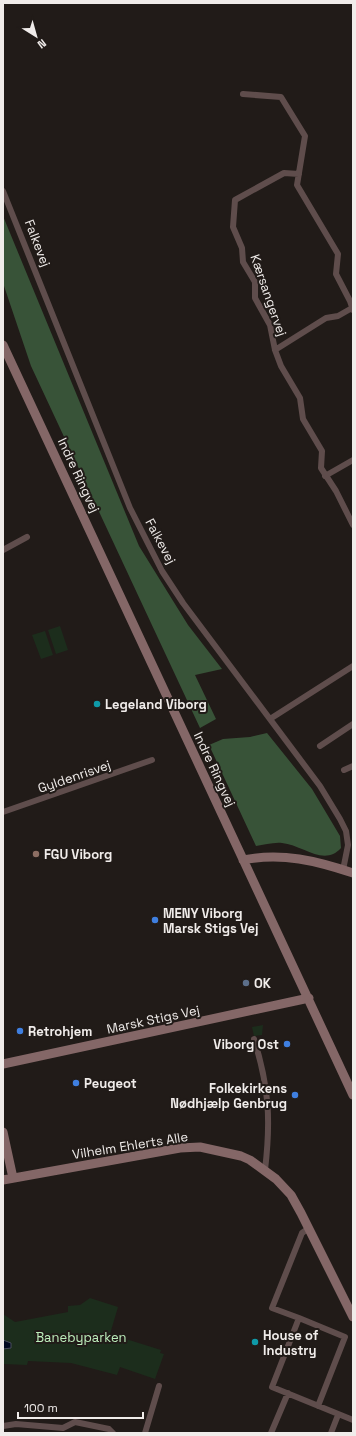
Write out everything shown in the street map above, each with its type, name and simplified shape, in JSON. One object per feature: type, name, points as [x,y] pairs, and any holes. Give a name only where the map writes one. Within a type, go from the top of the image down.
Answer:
[{"type":"street","name":"Kærsangervej","points":[[243,94],[282,97],[305,136],[297,185],[338,254],[336,274],[350,301],[352,309],[338,316],[326,318],[275,350]]},
{"type":"street","name":"Kærsangervej","points":[[299,174],[284,173],[235,200],[232,227],[242,248],[243,262],[255,282],[255,298],[270,325],[275,350],[281,366],[300,398],[303,419],[322,451],[322,468],[325,476],[336,491],[353,525]]},
{"type":"street","name":"Falkevej","points":[[3,190],[130,508],[162,571],[183,603],[320,786],[346,831],[348,845],[343,870]]},
{"type":"street","name":"Indre Ringvej","points":[[3,345],[353,1095]]},
{"type":"street","points":[[325,476],[353,460]]},
{"type":"street","points":[[3,550],[27,537]]},
{"type":"street","points":[[270,719],[353,666]]},
{"type":"street","points":[[320,746],[353,724]]},
{"type":"street","name":"Gyldenrisvej","points":[[3,812],[152,760]]},
{"type":"street","points":[[344,770],[353,766]]},
{"type":"street","points":[[243,860],[266,856],[301,858],[353,873]]},
{"type":"street","name":"Marsk Stigs Vej","points":[[3,1064],[309,998]]},
{"type":"street","points":[[254,1039],[267,1090],[269,1137],[265,1170]]},
{"type":"street","points":[[3,1132],[13,1178]]},
{"type":"street","name":"Vilhelm Ehlerts Alle","points":[[3,1180],[180,1148],[200,1147],[241,1156],[265,1170],[291,1196],[309,1228],[353,1317]]},
{"type":"street","points":[[309,1228],[302,1233],[272,1308],[346,1337],[318,1406]]},
{"type":"street","points":[[299,1318],[272,1387],[353,1420]]},
{"type":"street","points":[[145,1433],[159,1386]]},
{"type":"street","points":[[271,1433],[288,1393]]},
{"type":"street","points":[[331,1433],[338,1414]]},
{"type":"street","points":[[3,1426],[16,1424],[63,1428],[75,1422],[109,1429],[113,1433]]},
{"type":"green space","points":[[3,216],[139,546],[188,625],[222,669],[195,675],[216,719],[200,728],[31,366],[3,283]]},
{"type":"green space","points":[[60,626],[68,650],[56,654],[48,630]]},
{"type":"green space","points":[[45,631],[53,655],[41,659],[32,635]]},
{"type":"green space","points":[[267,733],[312,789],[340,836],[341,848],[334,853],[328,856],[320,855],[282,843],[256,846],[209,745],[223,739],[250,737]]},
{"type":"green space","points":[[263,1025],[262,1035],[254,1036],[252,1027]]},
{"type":"green space","name":"Banebyparken","points":[[90,1298],[118,1307],[110,1334],[161,1350],[160,1353],[164,1354],[155,1379],[120,1367],[117,1375],[71,1363],[28,1361],[27,1365],[3,1364],[3,1314],[15,1322],[68,1312],[68,1306],[80,1305]]},
{"type":"water","points":[[3,1340],[11,1343],[11,1348],[3,1349]]},
{"type":"place","name":"Legeland Viborg","points":[[97,704]]},
{"type":"place","name":"FGU Viborg","points":[[36,854]]},
{"type":"place","name":"MENY Viborg Marsk Stigs Vej","points":[[155,920]]},
{"type":"place","name":"OK","points":[[246,983]]},
{"type":"place","name":"Retrohjem","points":[[20,1031]]},
{"type":"place","name":"Viborg Ost","points":[[287,1044]]},
{"type":"place","name":"Peugeot","points":[[76,1083]]},
{"type":"place","name":"Folkekirkens Nødhjælp Genbrug","points":[[295,1095]]},
{"type":"place","name":"House of Industry","points":[[255,1342]]}]
